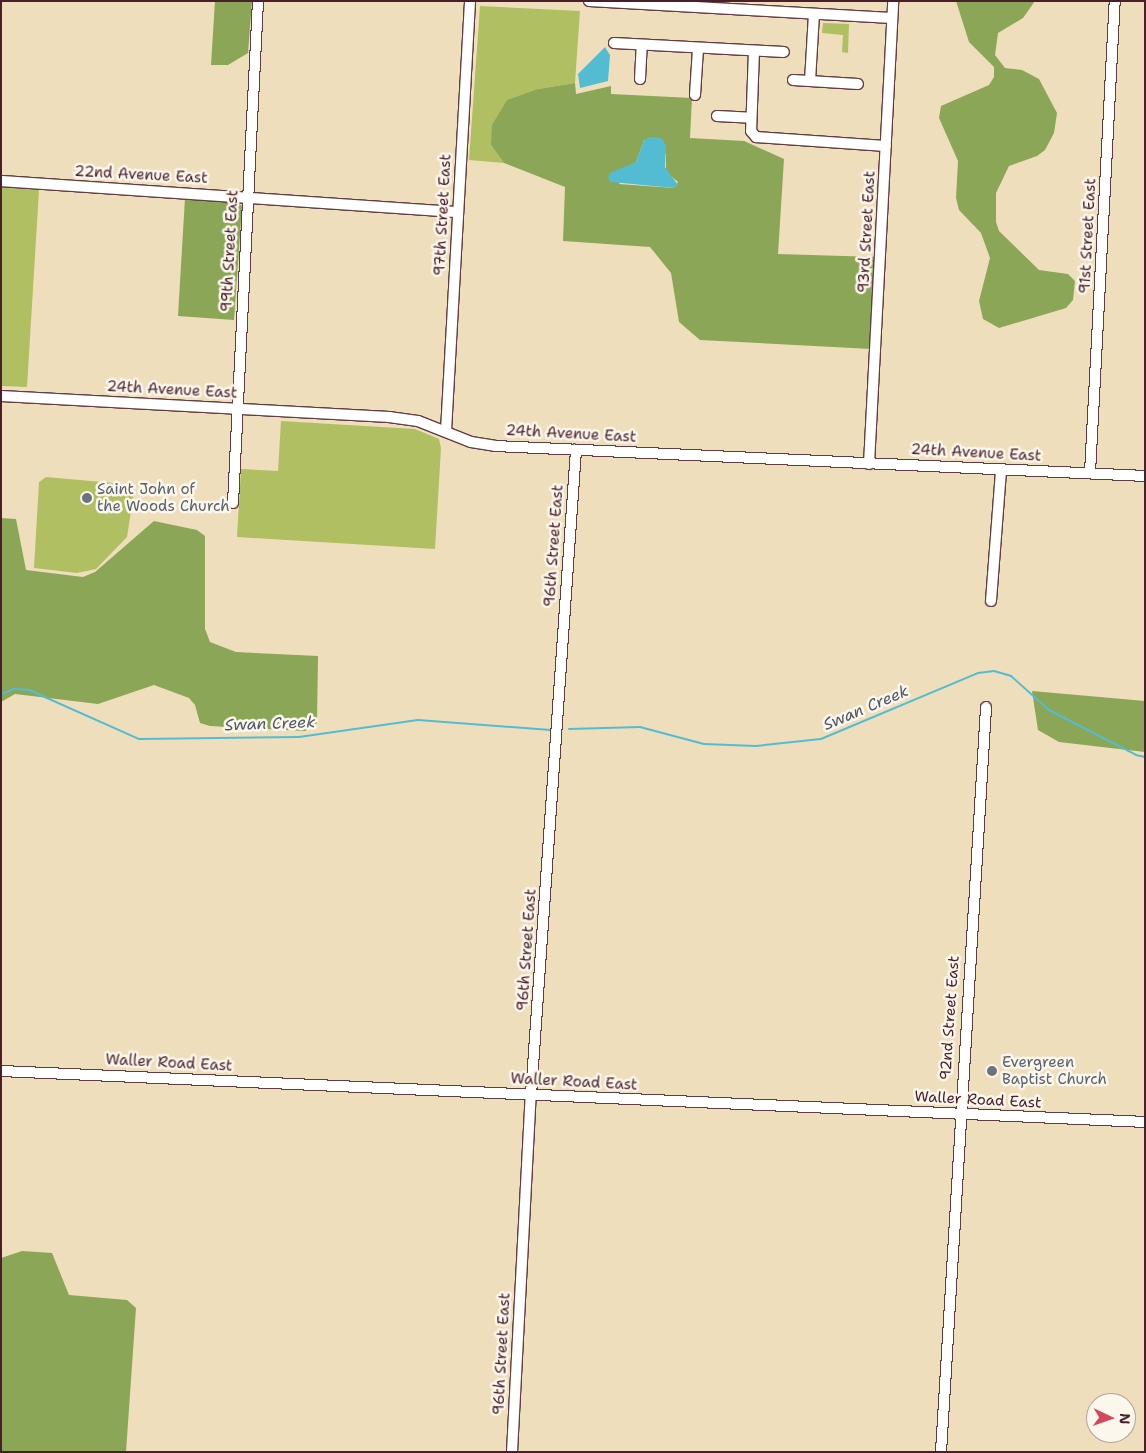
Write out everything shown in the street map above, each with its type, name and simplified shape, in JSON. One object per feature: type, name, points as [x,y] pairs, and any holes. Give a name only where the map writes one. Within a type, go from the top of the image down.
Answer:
[{"type":"street","name":"99th Street East","points":[[233,503],[258,1]]},
{"type":"street","name":"97th Street East","points":[[446,431],[470,1]]},
{"type":"street","points":[[589,1],[683,4],[892,18]]},
{"type":"street","name":"93rd Street East","points":[[869,464],[893,1]]},
{"type":"street","name":"91st Street East","points":[[1090,473],[1115,1]]},
{"type":"street","points":[[810,81],[814,14]]},
{"type":"street","points":[[614,43],[784,52]]},
{"type":"street","points":[[640,80],[642,45]]},
{"type":"street","points":[[695,95],[698,48]]},
{"type":"street","points":[[754,51],[751,131],[760,139],[886,146]]},
{"type":"street","points":[[793,80],[858,84]]},
{"type":"street","points":[[718,116],[751,118]]},
{"type":"street","name":"22nd Avenue East","points":[[1,182],[458,212]]},
{"type":"street","name":"24th Avenue East","points":[[1,396],[237,408],[409,420],[446,431],[471,442],[576,450],[1145,476]]},
{"type":"street","name":"96th Street East","points":[[512,1452],[531,1095],[576,450]]},
{"type":"street","points":[[992,601],[1001,470]]},
{"type":"street","name":"92nd Street East","points":[[941,1452],[959,1114],[986,707]]},
{"type":"street","name":"Waller Road East","points":[[1,1071],[1145,1122]]},
{"type":"green space","points":[[215,1],[252,1],[248,53],[228,65],[211,65]]},
{"type":"green space","points":[[956,1],[1035,1],[1023,18],[998,33],[995,55],[1005,68],[1022,70],[1039,79],[1057,113],[1054,133],[1045,150],[1037,156],[1009,166],[996,193],[996,222],[999,231],[1039,270],[1068,274],[1075,281],[1073,300],[1066,308],[999,328],[983,319],[979,301],[990,258],[981,233],[959,210],[956,198],[958,161],[939,118],[941,106],[989,85],[994,77],[994,67],[969,42]]},
{"type":"green space","points":[[480,6],[580,11],[575,83],[538,89],[491,145],[504,163],[469,160]]},
{"type":"green space","points":[[823,23],[849,24],[848,53],[842,52],[843,35],[822,33]]},
{"type":"green space","points":[[575,83],[576,94],[611,86],[611,94],[692,98],[690,138],[744,141],[784,159],[778,254],[877,257],[871,349],[700,340],[679,322],[671,273],[650,247],[563,241],[565,187],[504,163],[491,145],[492,125],[507,100],[538,89]],"holes":[[[644,140],[666,154],[666,172],[678,182],[674,188],[619,184],[636,162]]]},
{"type":"green space","points":[[1,187],[39,190],[27,387],[1,386]]},
{"type":"green space","points":[[185,198],[237,202],[242,206],[234,320],[178,316]]},
{"type":"green space","points":[[281,421],[415,429],[439,439],[441,448],[435,549],[237,537],[241,469],[278,471]]},
{"type":"green space","points":[[46,477],[135,485],[127,537],[96,569],[77,573],[34,568],[39,482]]},
{"type":"green space","points":[[1,518],[16,519],[26,570],[83,577],[95,572],[154,521],[197,530],[205,536],[205,629],[210,642],[236,652],[318,656],[317,723],[305,731],[210,726],[200,723],[195,705],[189,698],[154,685],[98,704],[15,694],[1,702]]},
{"type":"green space","points":[[1032,691],[1145,701],[1145,752],[1059,742],[1038,730]]},
{"type":"green space","points":[[22,1251],[52,1253],[69,1295],[127,1300],[136,1308],[126,1452],[1,1452],[1,1258]]},
{"type":"water","points":[[605,47],[610,55],[608,81],[580,88],[578,74]]},
{"type":"water","points":[[650,137],[661,138],[666,145],[665,167],[678,185],[674,188],[611,182],[608,178],[610,173],[636,162],[644,140]]},
{"type":"waterway","name":"Swan Creek","points":[[569,729],[640,727],[704,744],[756,746],[821,739],[978,673],[994,671],[1011,676],[1049,710],[1136,755],[1145,757]]},
{"type":"waterway","name":"Swan Creek","points":[[1,694],[14,689],[29,690],[139,739],[299,737],[418,720],[551,730]]},
{"type":"place","name":"Saint John of the Woods Church","points":[[87,498]]},
{"type":"place","name":"Evergreen Baptist Church","points":[[992,1071]]}]
